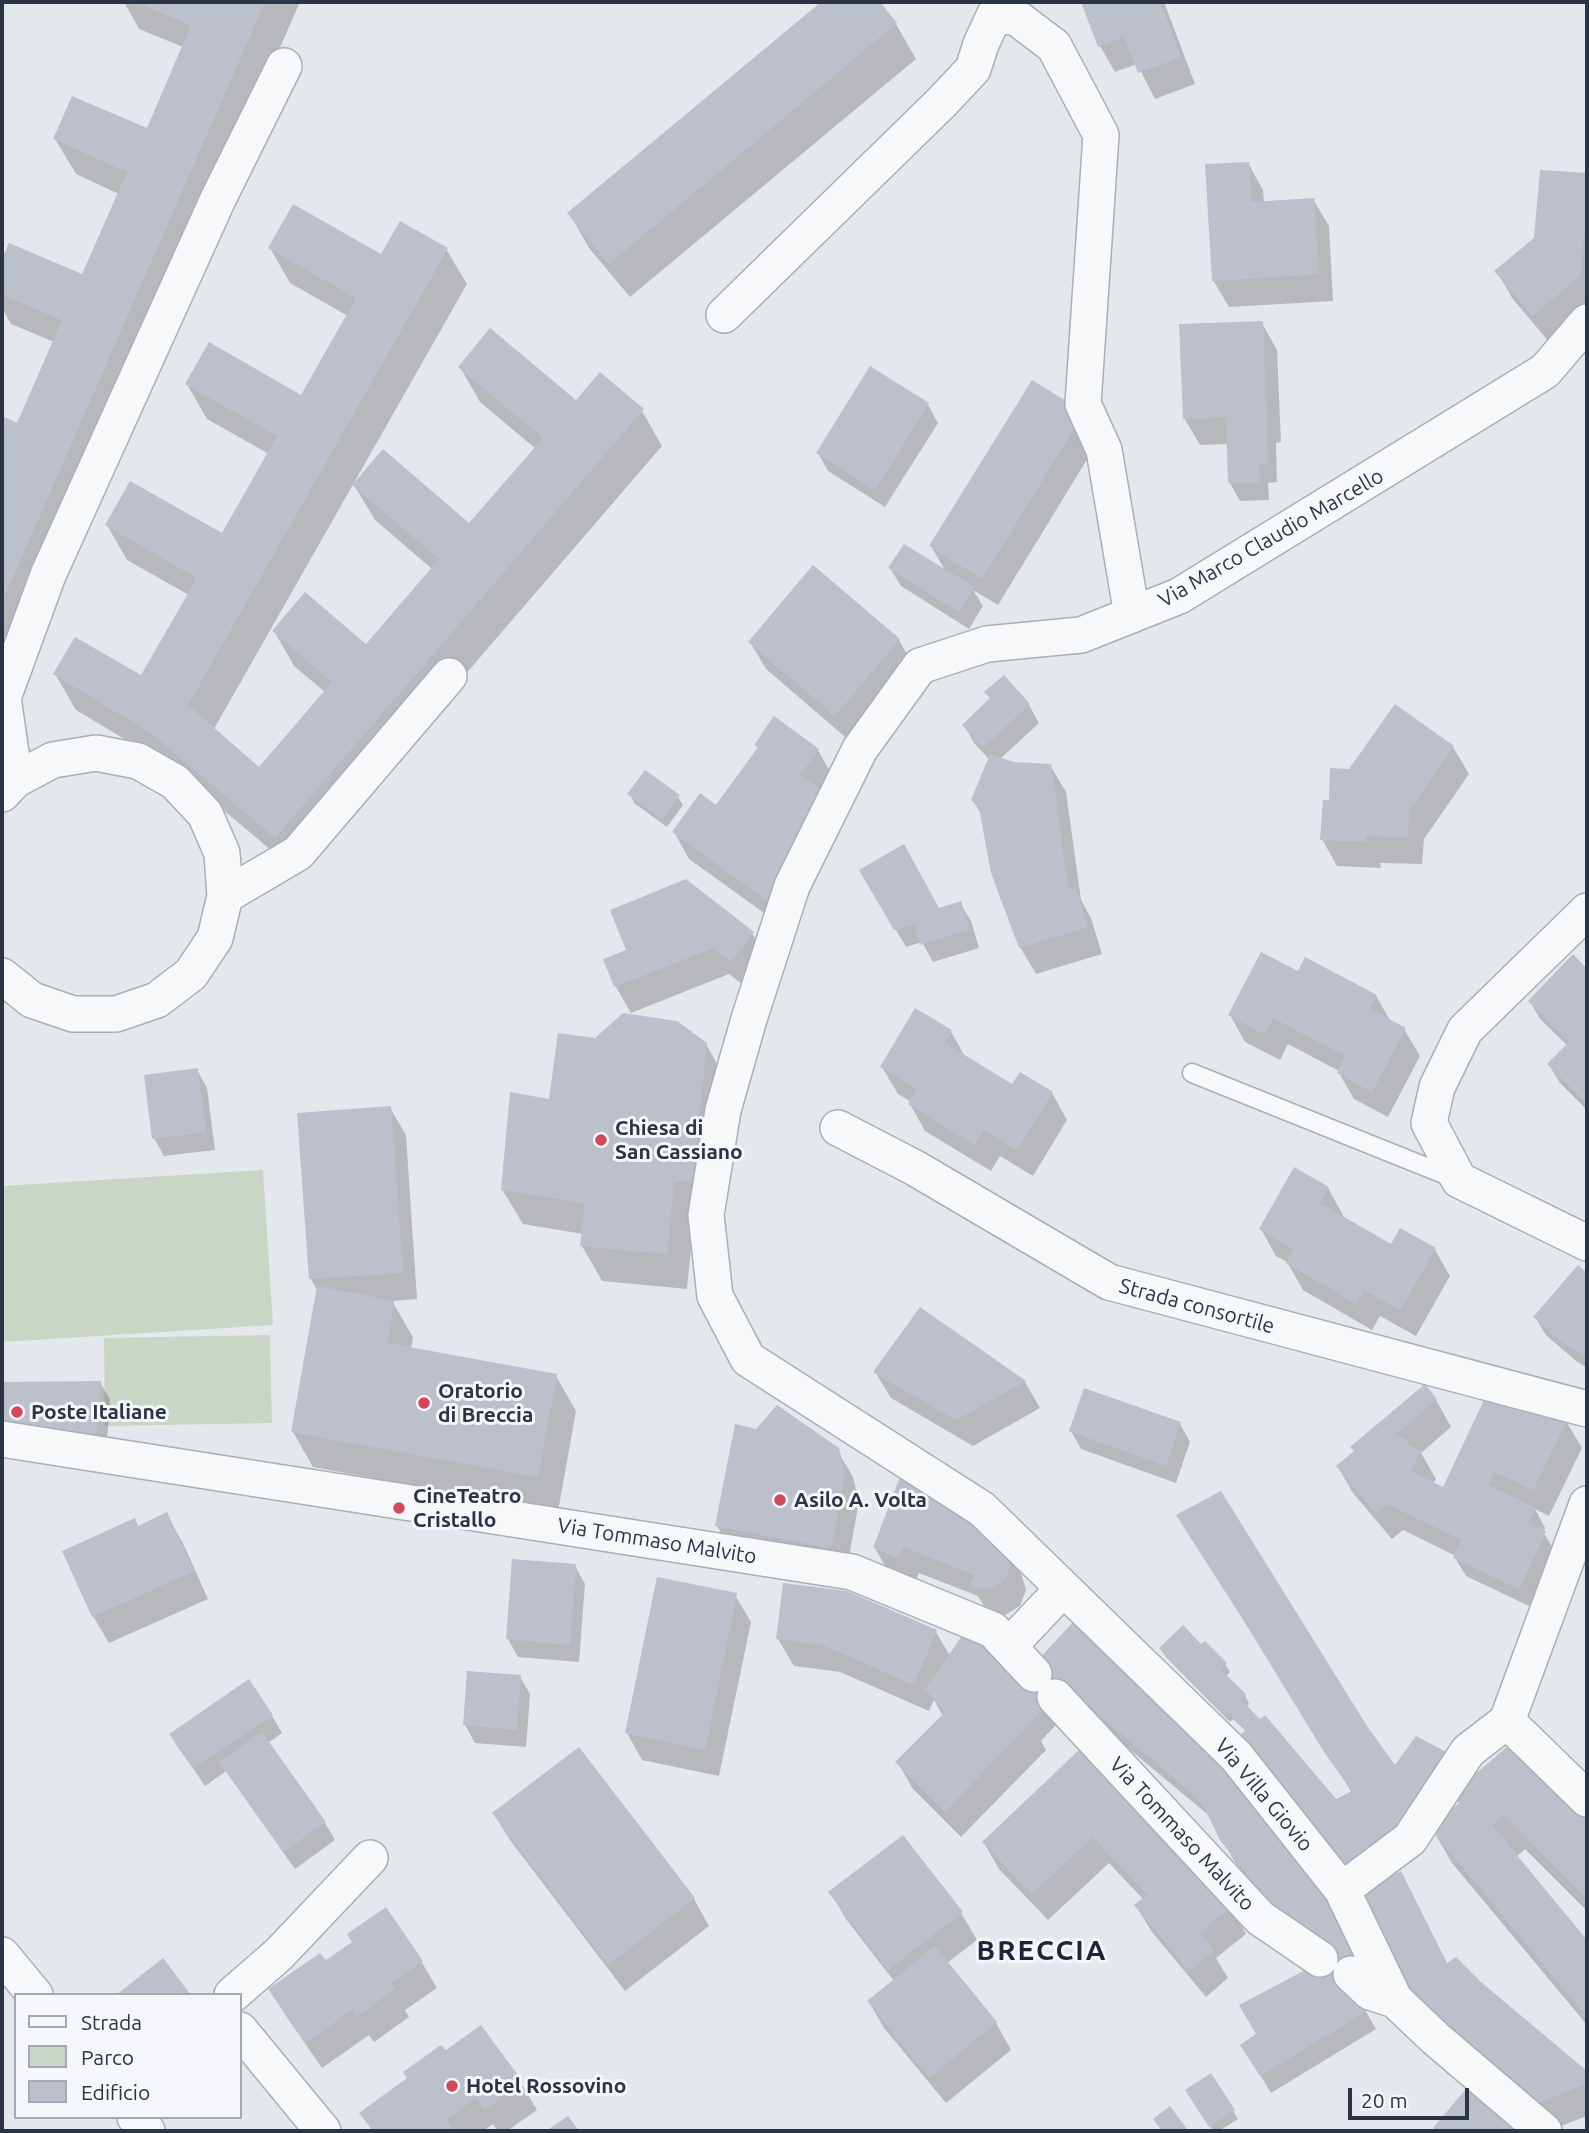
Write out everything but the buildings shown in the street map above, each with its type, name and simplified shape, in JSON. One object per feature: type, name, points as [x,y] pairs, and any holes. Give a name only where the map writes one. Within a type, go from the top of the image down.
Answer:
[{"type":"street","points":[[724,315],[973,69],[995,14],[1017,18],[1054,46],[1101,135],[1083,404],[1104,450],[1132,615]]},
{"type":"street","points":[[2,976],[32,1000],[73,1014],[116,1014],[157,1000],[191,974],[215,938],[225,896],[222,853],[205,814],[176,782],[138,761],[96,753],[53,760],[8,787],[3,698],[48,575],[212,212],[284,66]]},
{"type":"street","name":"Via Marco Claudio Marcello","points":[[1063,1589],[982,1509],[748,1359],[715,1296],[706,1215],[723,1110],[792,886],[860,749],[920,666],[987,644],[1081,635],[1179,596],[1545,371],[1587,322]]},
{"type":"street","points":[[225,896],[298,853],[449,676]]},
{"type":"street","points":[[1573,1236],[1459,1180],[1429,1123],[1437,1087],[1465,1030],[1587,911]]},
{"type":"street","name":"Strada consortile","points":[[838,1128],[915,1168],[1109,1282],[1587,1409]]},
{"type":"street","name":"Via Tommaso Malvito","points":[[2,1438],[852,1572],[993,1630],[1260,1918],[1320,1959]]},
{"type":"street","points":[[1342,1890],[1410,1839],[1468,1751],[1507,1721],[1587,1504]]},
{"type":"street","points":[[1009,1646],[1063,1589]]},
{"type":"street","name":"Via Villa Giovio","points":[[1063,1589],[1236,1756],[1342,1890],[1395,2000],[1435,2038],[1544,2131]]},
{"type":"street","points":[[1507,1721],[1587,1799]]},
{"type":"street","points":[[234,1993],[279,1954],[370,1858]]},
{"type":"street","points":[[2,1955],[33,1993]]},
{"type":"street","name":"Via Villa Giovio","points":[[1351,1974],[1370,1992],[1395,2000]]},
{"type":"street","points":[[242,2032],[323,2131]]},
{"type":"lane","points":[[1192,1073],[1459,1180]]},
{"type":"green space","points":[[263,1170],[273,1325],[2,1342],[2,1186]]},
{"type":"green space","points":[[270,1335],[272,1423],[105,1426],[104,1338]]},
{"type":"place","name":"Chiesa di San Cassiano","points":[[601,1140]]},
{"type":"place","name":"Oratorio di Breccia","points":[[424,1403]]},
{"type":"place","name":"Poste Italiane","points":[[17,1412]]},
{"type":"place","name":"Asilo A. Volta","points":[[780,1500]]},
{"type":"place","name":"CineTeatro Cristallo","points":[[399,1508]]},
{"type":"place","name":"Hotel Rossovino","points":[[452,2086]]},
{"type":"district","name":"BRECCIA","points":[[1042,1951]]}]
